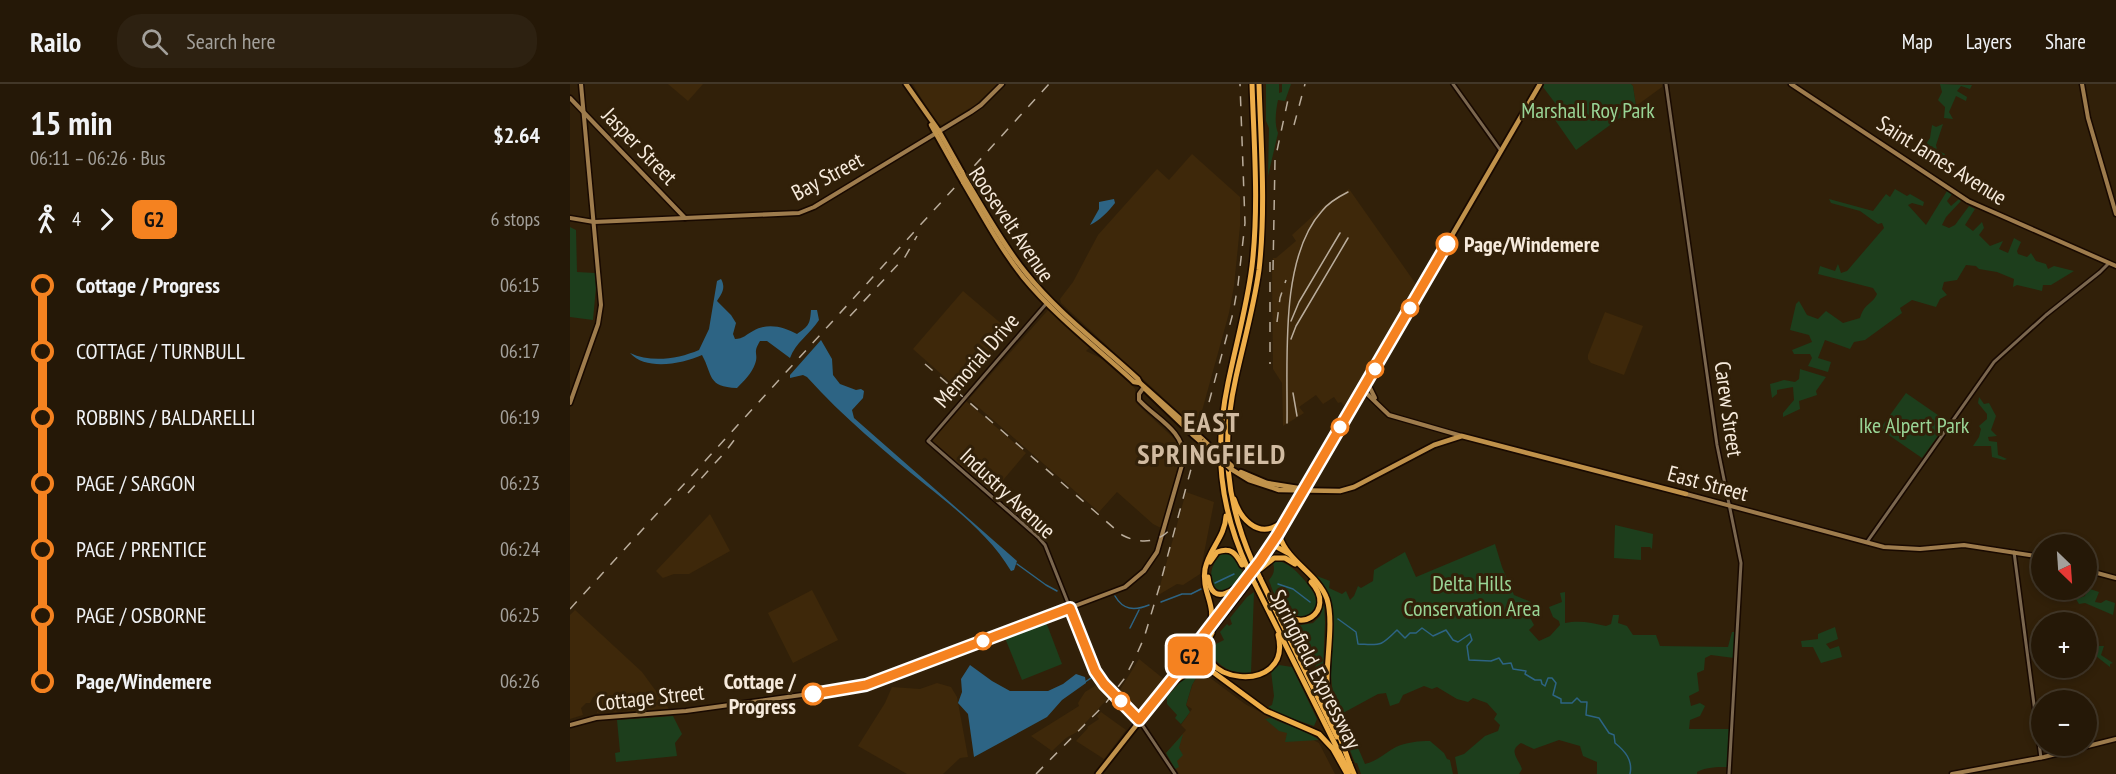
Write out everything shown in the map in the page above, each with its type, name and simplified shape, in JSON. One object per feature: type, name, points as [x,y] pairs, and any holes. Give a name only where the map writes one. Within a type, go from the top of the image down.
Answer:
[{"type":"highway","name":"Springfield Expressway","points":[[1252,84],[1256,188],[1255,236],[1248,292],[1228,380],[1221,427],[1220,465],[1225,506],[1248,572],[1350,774]]},
{"type":"highway","name":"Springfield Expressway","points":[[1259,84],[1261,245],[1254,299],[1229,419],[1228,476],[1235,515],[1253,563],[1350,765],[1350,774]]},
{"type":"highway","points":[[1228,476],[1237,507],[1243,517],[1253,526],[1262,529],[1274,527],[1292,511]]},
{"type":"highway","points":[[1225,506],[1223,532],[1205,569],[1206,589],[1213,613],[1205,652],[1209,660],[1216,667],[1238,676],[1260,674],[1274,665],[1280,649],[1278,635],[1270,615]]},
{"type":"highway","points":[[1280,537],[1292,556],[1318,584],[1328,602],[1327,692],[1332,714],[1350,765]]},
{"type":"highway","points":[[1273,545],[1292,556]]},
{"type":"highway","points":[[1230,550],[1235,553],[1248,572],[1234,590],[1226,594],[1216,592],[1209,583],[1212,559],[1221,551],[1230,550]]},
{"type":"highway","points":[[1259,570],[1273,558],[1283,557],[1291,560],[1318,591],[1320,602],[1317,611],[1303,621],[1288,618],[1278,608],[1260,578]]},
{"type":"highway","points":[[1175,676],[1189,658]]},
{"type":"highway","points":[[1165,688],[1188,671],[1201,669],[1213,672],[1262,709],[1319,734],[1333,749],[1350,774]]},
{"type":"main road","points":[[570,403],[600,311],[581,84]]},
{"type":"main road","name":"Roosevelt Avenue","points":[[906,84],[1014,264],[1049,302],[1138,379],[1146,392],[1249,480],[1279,490],[1347,490],[1434,445],[1462,436]]},
{"type":"main road","name":"Bay Street","points":[[570,218],[594,222],[800,213],[814,207],[981,105],[1002,84]]},
{"type":"main road","points":[[1189,658],[1259,570],[1540,84]]},
{"type":"main road","name":"Saint James Avenue","points":[[1791,84],[1968,201],[2116,266]]},
{"type":"main road","points":[[2082,84],[2088,118],[2116,214]]},
{"type":"main road","name":"Jasper Street","points":[[570,98],[685,218]]},
{"type":"main road","points":[[1367,382],[1376,402]]},
{"type":"main road","name":"Cottage Street","points":[[570,725],[596,718],[686,711],[855,688],[1070,608],[1131,582],[1149,565],[1163,538],[1184,461],[1184,450],[1177,434],[1139,400],[1142,385]]},
{"type":"main road","name":"East Street","points":[[1363,390],[1382,410],[1395,417],[1867,542],[1906,549],[1964,545],[2031,555]]},
{"type":"main road","name":"Roosevelt Avenue","points":[[1232,467],[1267,483],[1304,490]]},
{"type":"main road","points":[[1279,490],[1293,494],[1299,499]]},
{"type":"main road","points":[[1210,631],[1248,572],[1280,537],[1292,511]]},
{"type":"main road","points":[[2097,573],[2116,578]]},
{"type":"main road","points":[[1098,774],[1175,676]]},
{"type":"main road","points":[[1952,774],[2041,758],[2116,739]]},
{"type":"street","points":[[1453,84],[1501,151]]},
{"type":"street","name":"Carew Street","points":[[1665,84],[1717,445],[1742,572],[1729,774]]},
{"type":"street","points":[[1867,542],[1994,362],[2109,263]]},
{"type":"street","name":"Memorial Drive","points":[[928,441],[1049,302]]},
{"type":"street","name":"Industry Avenue","points":[[928,441],[1040,539],[1051,557],[1095,671],[1104,684],[1139,720],[1175,774]]},
{"type":"street","points":[[2014,552],[2041,758]]},
{"type":"shaded area","points":[[668,84],[703,84],[688,101]]},
{"type":"shaded area","points":[[913,84],[998,84],[975,105],[942,125],[936,123]]},
{"type":"shaded area","points":[[1631,84],[1662,84],[1662,87],[1636,106]]},
{"type":"shaded area","points":[[1192,154],[1240,197],[1240,226],[1229,313],[1197,429],[1061,303],[1060,299],[1073,282],[1098,235],[1157,169],[1169,180]]},
{"type":"shaded area","points":[[1349,189],[1418,287],[1349,406],[1338,403],[1334,397],[1323,404],[1316,395],[1299,407],[1304,413],[1283,426],[1282,383],[1273,369],[1273,258],[1296,241],[1292,235],[1324,206]]},
{"type":"shaded area","points":[[963,291],[1011,332],[967,384],[964,382],[958,389],[913,349]]},
{"type":"shaded area","points":[[1048,310],[1091,346],[1086,351],[1107,361],[1125,377],[1135,389],[1135,401],[1138,405],[1179,443],[1181,458],[1163,529],[1153,524],[1117,492],[1099,512],[969,399]]},
{"type":"shaded area","points":[[1605,312],[1643,326],[1624,375],[1591,363],[1588,359]]},
{"type":"shaded area","points":[[966,401],[1026,453],[992,493],[932,441]]},
{"type":"shaded area","points":[[1186,492],[1214,502],[1200,574],[1183,585],[1177,584],[1160,594],[1158,593]]},
{"type":"shaded area","points":[[710,514],[730,551],[689,574],[674,574],[663,578],[656,571]]},
{"type":"shaded area","points":[[812,590],[838,640],[793,663],[768,613]]},
{"type":"shaded area","points":[[575,610],[642,672],[669,709],[597,713],[597,695],[581,708],[583,715],[570,719],[570,615]]},
{"type":"shaded area","points":[[1139,659],[1165,680],[1139,709],[1133,707],[1118,693]]},
{"type":"shaded area","points":[[1205,674],[1245,704],[1319,743],[1335,774],[1179,774],[1166,753],[1186,730],[1181,725],[1192,709],[1186,705],[1193,683],[1198,676]]},
{"type":"shaded area","points":[[937,683],[951,687],[957,697],[968,757],[960,758],[943,774],[907,774],[858,746],[885,703],[892,687],[920,689]]},
{"type":"shaded area","points":[[1100,683],[1111,695],[1077,732],[1066,738],[1052,751],[1031,736],[1079,706],[1078,703],[1085,692]]},
{"type":"shaded area","points":[[1101,712],[1126,730],[1104,759],[1076,741],[1087,727],[1099,719],[1097,716]]},
{"type":"green space","points":[[1266,84],[1279,84],[1279,93],[1282,92],[1282,84],[1291,84],[1285,101],[1278,100],[1276,121],[1278,133],[1268,176],[1269,128],[1266,121]]},
{"type":"green space","name":"Marshall Roy Park","points":[[1544,84],[1631,84],[1636,106],[1576,150],[1553,117],[1561,111],[1543,87]]},
{"type":"green space","points":[[1940,84],[1972,85],[1970,89],[1961,86],[1957,91],[1967,97],[1966,101],[1956,96],[1949,112],[1953,119],[1944,118],[1945,107],[1938,100],[1942,92]]},
{"type":"green space","points":[[1943,124],[1936,145],[1937,150],[1945,154],[1943,160],[1933,156],[1935,151],[1933,147],[1926,144],[1930,138],[1932,125],[1936,127]]},
{"type":"green space","points":[[1895,189],[1924,202],[1923,206],[1912,203],[1908,205],[1926,225],[1947,191],[1952,194],[1947,201],[1951,206],[1959,199],[1961,201],[1946,217],[1942,225],[1949,228],[1955,225],[1969,206],[1975,209],[1965,225],[1973,231],[1982,222],[1984,228],[1979,235],[1990,246],[2003,241],[1999,249],[2008,253],[2014,238],[2021,242],[2018,254],[2027,257],[2031,253],[2036,261],[2046,264],[2048,269],[2054,266],[2074,271],[2051,285],[2043,285],[2042,291],[2017,285],[2013,287],[2014,279],[1997,272],[1966,265],[1957,280],[1944,282],[1942,289],[1947,295],[1940,299],[1936,307],[1912,300],[1900,308],[1902,313],[1865,340],[1854,342],[1850,349],[1825,340],[1818,358],[1831,362],[1828,372],[1808,366],[1812,358],[1810,354],[1794,354],[1792,350],[1812,342],[1809,335],[1790,330],[1796,304],[1799,301],[1807,315],[1818,319],[1826,311],[1843,323],[1860,318],[1864,309],[1877,294],[1873,288],[1818,274],[1820,266],[1835,271],[1838,264],[1841,273],[1847,271],[1884,228],[1882,223],[1878,224],[1860,211],[1831,203],[1829,199],[1873,211],[1886,194],[1890,197]]},
{"type":"green space","points":[[570,227],[576,230],[577,272],[595,273],[593,320],[570,317]]},
{"type":"green space","points":[[1800,369],[1826,377],[1816,391],[1817,395],[1799,401],[1800,409],[1783,417],[1783,413],[1794,400],[1793,387],[1777,390],[1777,394],[1772,398],[1770,384],[1784,380],[1795,382],[1799,379]]},
{"type":"green space","name":"Ike Alpert Park","points":[[1906,393],[1948,422],[1922,458],[1880,429]]},
{"type":"green space","points":[[1979,397],[1984,404],[1989,403],[1996,416],[1991,430],[1997,436],[1988,437],[1989,441],[1997,442],[1998,455],[2007,459],[1992,457],[1991,446],[1973,446],[1979,437],[1981,429],[1979,426],[1987,419],[1987,414],[1978,403]]},
{"type":"green space","points":[[1615,525],[1653,534],[1652,549],[1641,547],[1641,560],[1614,558]]},
{"type":"green space","name":"Delta Hills Conservation Area","points":[[1495,544],[1514,595],[1531,602],[1518,615],[1526,610],[1534,625],[1529,630],[1539,641],[1550,636],[1560,625],[1559,621],[1553,617],[1549,607],[1562,602],[1560,593],[1565,592],[1565,623],[1581,622],[1606,626],[1611,624],[1613,615],[1619,615],[1618,623],[1627,626],[1633,635],[1656,635],[1660,646],[1728,647],[1732,632],[1736,632],[1734,658],[1711,655],[1705,658],[1704,670],[1697,673],[1699,691],[1689,696],[1691,706],[1700,703],[1705,706],[1700,716],[1690,720],[1689,729],[1729,729],[1727,767],[1708,768],[1697,774],[1597,774],[1597,762],[1583,756],[1580,746],[1559,740],[1534,749],[1521,743],[1517,746],[1515,755],[1522,769],[1519,774],[1458,774],[1455,757],[1464,754],[1485,736],[1498,731],[1500,725],[1494,719],[1497,714],[1487,703],[1473,698],[1468,702],[1457,699],[1437,687],[1432,689],[1424,686],[1403,695],[1399,703],[1390,706],[1386,693],[1378,694],[1343,713],[1365,764],[1400,745],[1430,741],[1450,760],[1453,774],[1361,774],[1334,710],[1331,674],[1333,635],[1331,600],[1314,575],[1330,581],[1329,588],[1342,594],[1346,591],[1350,600],[1358,586],[1361,588],[1373,581],[1374,570],[1405,552],[1416,577]]},
{"type":"green space","points":[[1224,552],[1238,562],[1243,579],[1231,588],[1221,590],[1215,588],[1211,575],[1217,558]]},
{"type":"green space","points":[[1276,561],[1294,570],[1318,599],[1314,609],[1307,616],[1294,617],[1279,603],[1269,580],[1274,572],[1273,563]]},
{"type":"green space","points":[[1254,592],[1251,673],[1238,673],[1223,667],[1211,653],[1216,644],[1224,640],[1220,632],[1227,624],[1229,626],[1232,624],[1230,618]]},
{"type":"green space","points":[[2077,600],[2096,600],[2095,602],[2101,603],[2106,600],[2115,603],[2113,615],[2085,603],[2079,604]]},
{"type":"green space","points":[[1324,604],[1322,692],[1312,673],[1316,665],[1315,660],[1307,660],[1302,652],[1295,626],[1313,623],[1320,616]]},
{"type":"green space","points":[[1046,622],[1062,664],[1022,680],[1005,638]]},
{"type":"green space","points":[[1835,627],[1838,639],[1826,644],[1830,649],[1839,646],[1842,657],[1821,663],[1813,647],[1802,647],[1801,641],[1818,639],[1818,634]]},
{"type":"green space","points":[[2097,646],[2104,646],[2101,655],[2113,663],[2110,667],[2097,657]]},
{"type":"green space","points":[[1279,665],[1292,667],[1317,719],[1314,726],[1279,714],[1268,707],[1272,705],[1274,696],[1271,671]]},
{"type":"green space","points":[[1199,673],[1192,685],[1186,705],[1190,712],[1181,724],[1175,718],[1177,715],[1167,704],[1167,697],[1183,679]]},
{"type":"green space","points":[[673,716],[682,734],[675,743],[677,756],[616,762],[615,753],[620,752],[617,720]]},
{"type":"green space","points":[[1271,718],[1319,740],[1285,742],[1287,733],[1279,731],[1265,719]]},
{"type":"green space","points":[[1183,734],[1179,748],[1183,755],[1177,761],[1179,767],[1175,769],[1166,753]]},
{"type":"water","points":[[1114,199],[1115,203],[1110,209],[1090,225],[1099,209],[1099,202]]},
{"type":"water","points":[[721,279],[723,288],[717,301],[736,323],[733,334],[735,339],[759,328],[770,326],[787,329],[797,334],[808,324],[811,310],[817,310],[819,320],[795,348],[790,358],[767,341],[760,341],[756,349],[754,367],[737,388],[720,385],[712,379],[702,355],[675,363],[655,364],[637,359],[630,353],[647,358],[664,359],[699,350],[709,329],[717,281]]},
{"type":"water","points":[[821,340],[832,359],[833,375],[840,384],[864,391],[863,398],[852,410],[854,418],[1017,561],[1014,570],[1011,571],[994,547],[973,525],[865,434],[807,377],[803,375],[790,378],[790,375]]},
{"type":"water","points":[[970,665],[1010,691],[1048,691],[1063,684],[1076,674],[1085,677],[1086,683],[1062,700],[1047,717],[974,757],[968,714],[958,703],[962,692],[961,679]]},
{"type":"waterway","points":[[1017,564],[1057,591]]},
{"type":"waterway","points":[[1215,583],[1234,574]]},
{"type":"waterway","points":[[1278,584],[1293,589],[1310,602]]},
{"type":"waterway","points":[[1161,602],[1201,589]]},
{"type":"waterway","points":[[1115,596],[1125,607],[1138,608],[1149,605]]},
{"type":"waterway","points":[[1130,628],[1139,610]]},
{"type":"waterway","points":[[1338,619],[1356,632],[1358,644],[1380,644],[1397,630],[1405,638],[1422,628],[1433,636],[1446,630],[1453,640],[1458,642],[1470,634],[1472,640],[1467,646],[1469,660],[1491,661],[1499,658],[1503,664],[1511,663],[1513,669],[1526,671],[1525,674],[1535,680],[1541,680],[1545,686],[1548,678],[1552,678],[1556,683],[1553,695],[1561,699],[1561,703],[1572,703],[1577,698],[1581,702],[1587,702],[1586,715],[1599,718],[1609,733],[1614,735],[1615,743],[1629,760],[1630,774]]},
{"type":"waterway","points":[[1085,682],[1091,678]]},
{"type":"tram line","points":[[1287,423],[1289,312],[1292,283],[1299,255],[1308,231],[1322,211],[1334,200],[1348,192]]},
{"type":"tram line","points":[[1291,321],[1299,302],[1340,233]]},
{"type":"tram line","points":[[1291,339],[1296,326],[1348,238]]},
{"type":"tram line","points":[[1293,393],[1297,416]]},
{"type":"railway","points":[[570,609],[1049,84]]},
{"type":"railway","points":[[1036,774],[1105,704],[1124,679],[1144,638],[1159,588],[1233,313],[1238,285],[1245,223],[1240,84]]},
{"type":"railway","points":[[1294,125],[1305,84]]},
{"type":"railway","points":[[1273,270],[1275,160],[1289,95]]},
{"type":"railway","points":[[850,316],[905,257],[917,236]]},
{"type":"railway","points":[[1270,262],[1270,364]]},
{"type":"railway","points":[[1277,322],[1280,298],[1286,280]]},
{"type":"railway","points":[[925,364],[1122,535],[1136,540],[1151,540],[1163,535],[1174,524]]},
{"type":"railway","points":[[688,493],[735,439]]},
{"type":"bus line","name":"G2","points":[[813,694],[866,685],[1070,608],[1095,671],[1104,684],[1139,720],[1189,658],[1198,642],[1260,561],[1293,509],[1447,244]]},
{"type":"place","name":"Page/Windemere","points":[[1447,244]]},
{"type":"place","name":"Cottage / Progress","points":[[813,694]]},
{"type":"district","name":"EAST SPRINGFIELD","points":[[1212,437]]}]
